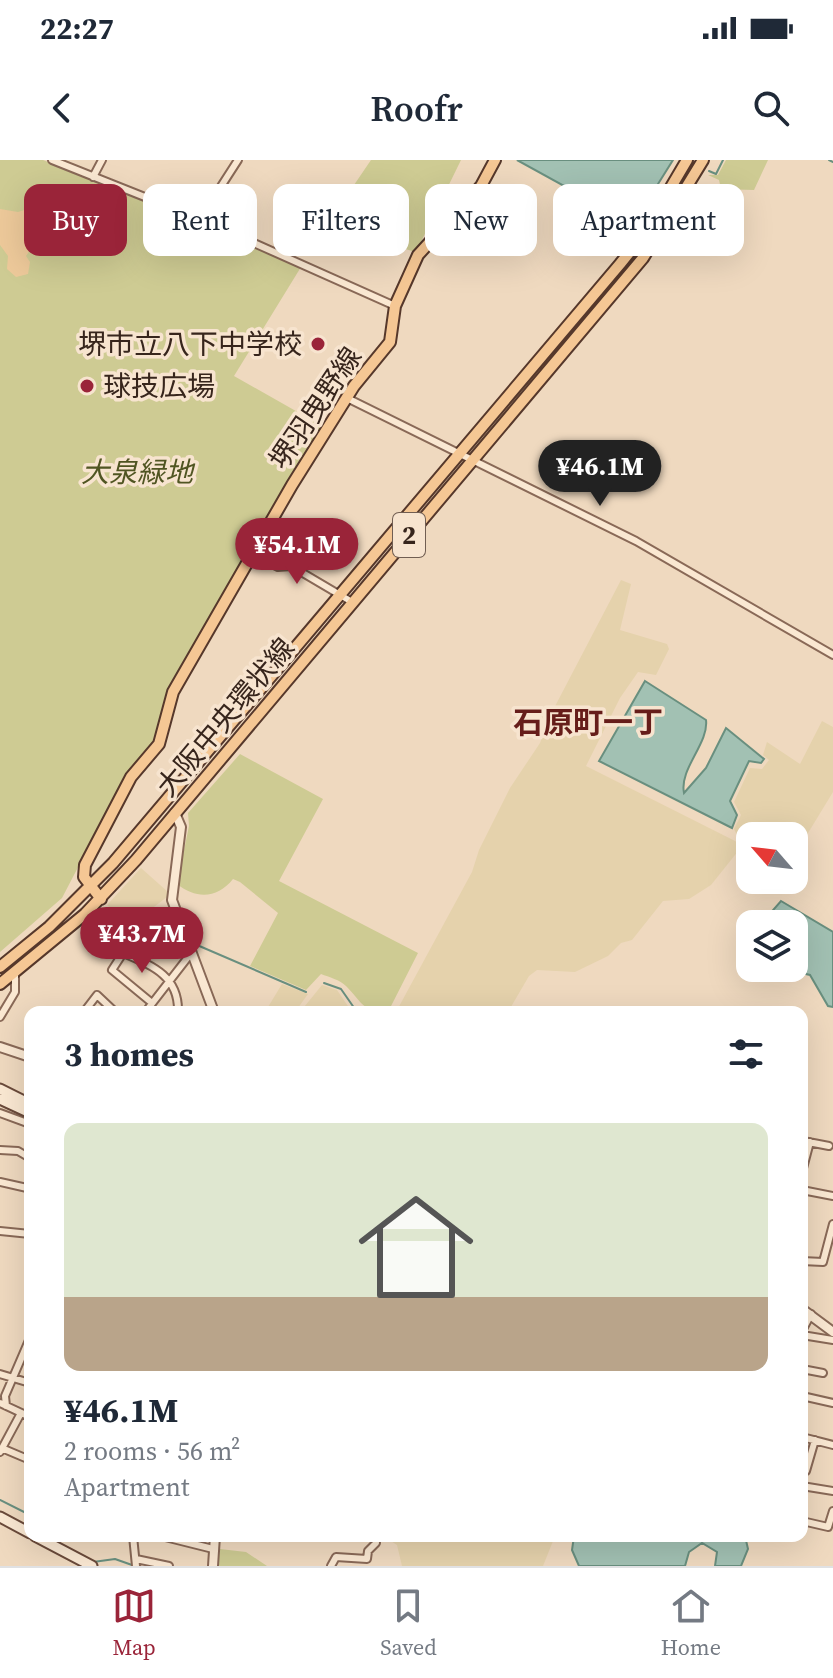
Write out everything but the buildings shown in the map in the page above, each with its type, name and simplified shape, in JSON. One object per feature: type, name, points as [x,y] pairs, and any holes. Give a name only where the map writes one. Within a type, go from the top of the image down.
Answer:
[{"type":"main road","name":"堺羽曳野線","points":[[90,888],[84,877],[85,865],[131,777],[159,744],[173,692],[347,398],[390,342],[395,306],[418,255],[481,186],[495,160]]},
{"type":"main road","name":"大阪中央環状線","points":[[0,967],[90,888],[641,238],[687,160]]},
{"type":"main road","name":"大阪中央環状線","points":[[0,984],[101,899],[175,813],[643,258],[703,160]]},
{"type":"main road","points":[[90,888],[101,899]]},
{"type":"main road","points":[[0,1089],[24,1101]]},
{"type":"main road","points":[[0,1099],[24,1110]]},
{"type":"main road","points":[[0,1517],[24,1530]]},
{"type":"main road","points":[[46,1542],[85,1564]]},
{"type":"street","points":[[52,160],[143,197]]},
{"type":"street","points":[[93,177],[102,160]]},
{"type":"street","points":[[223,184],[238,160]]},
{"type":"street","points":[[257,244],[395,306]]},
{"type":"street","points":[[347,398],[636,541],[832,654]]},
{"type":"street","points":[[253,554],[278,567],[291,566],[352,602]]},
{"type":"street","points":[[175,813],[181,827],[172,900],[212,1006]]},
{"type":"street","points":[[139,931],[180,949],[190,949]]},
{"type":"street","points":[[150,1006],[190,949]]},
{"type":"street","points":[[152,1003],[112,970],[123,953],[169,978],[176,991],[177,1006]]},
{"type":"street","points":[[0,1017],[15,992],[15,973]]},
{"type":"street","points":[[89,1006],[97,995],[109,1006]]},
{"type":"street","points":[[0,1047],[24,1055]]},
{"type":"street","points":[[0,1113],[24,1122]]},
{"type":"street","points":[[808,1141],[829,1146]]},
{"type":"street","points":[[0,1150],[24,1154]]},
{"type":"street","points":[[0,1182],[24,1187]]},
{"type":"street","points":[[808,1191],[833,1196]]},
{"type":"street","points":[[808,1261],[823,1262],[830,1247],[833,1224]]},
{"type":"street","points":[[0,1231],[24,1233]]},
{"type":"street","points":[[808,1312],[831,1327]]},
{"type":"street","points":[[808,1320],[811,1314]]},
{"type":"street","points":[[808,1334],[833,1340]]},
{"type":"street","points":[[24,1351],[3,1404],[24,1414]]},
{"type":"street","points":[[808,1370],[823,1373]]},
{"type":"street","points":[[0,1374],[24,1381]]},
{"type":"street","points":[[808,1397],[833,1403]]},
{"type":"street","points":[[21,1413],[2,1450],[24,1458]]},
{"type":"street","points":[[808,1438],[833,1445]]},
{"type":"street","points":[[808,1464],[815,1440]]},
{"type":"street","points":[[808,1487],[833,1491]]},
{"type":"street","points":[[808,1522],[828,1527],[833,1515]]},
{"type":"street","points":[[134,1542],[136,1563],[169,1566]]},
{"type":"street","points":[[184,1542],[211,1549]]},
{"type":"street","points":[[213,1542],[213,1566]]},
{"type":"street","points":[[331,1566],[336,1557],[367,1559],[368,1551],[376,1542]]},
{"type":"shaded area","points":[[517,160],[673,160],[658,184],[560,184]]},
{"type":"shaded area","points":[[621,580],[631,584],[620,630],[667,644],[669,649],[656,675],[638,672],[620,698],[586,766],[736,841],[736,854],[711,885],[689,899],[663,901],[632,940],[621,943],[608,956],[575,972],[537,970],[529,976],[512,1006],[399,1006],[472,872],[479,850],[510,788],[540,743],[552,712]]},
{"type":"shaded area","points":[[645,681],[706,720],[703,738],[686,775],[684,793],[706,768],[726,728],[764,759],[761,763],[749,761],[730,801],[737,815],[732,828],[599,761]]},
{"type":"shaded area","points":[[822,721],[833,727],[833,792],[808,833],[808,822],[738,822],[741,815],[734,802],[750,768],[762,769],[769,760],[763,755],[767,742],[800,764]]},
{"type":"shaded area","points":[[141,868],[168,892],[167,897],[146,913],[115,912],[107,905]]},
{"type":"shaded area","points":[[781,901],[796,910],[773,910]]},
{"type":"shaded area","points":[[808,917],[833,932],[833,1007],[828,1006],[810,975]]},
{"type":"shaded area","points":[[282,984],[308,994],[299,1006],[269,1006]]},
{"type":"shaded area","points":[[322,985],[337,990],[348,1006],[305,1006]]},
{"type":"shaded area","points":[[392,1542],[553,1542],[543,1566],[402,1566],[397,1545]]},
{"type":"shaded area","points":[[573,1542],[746,1542],[748,1549],[741,1566],[715,1566],[717,1552],[702,1543],[689,1552],[685,1566],[579,1566],[572,1550]]},
{"type":"green space","name":"大泉緑地","points":[[0,160],[43,160],[103,184],[24,184],[24,256],[127,256],[127,194],[143,200],[143,256],[257,256],[257,246],[301,267],[234,376],[324,427],[167,695],[158,731],[149,750],[125,777],[62,898],[0,952]]},
{"type":"green space","points":[[371,160],[461,160],[449,184],[425,184],[425,234],[416,252],[409,250],[409,184],[355,184]]},
{"type":"green space","points":[[726,160],[768,160],[754,190],[744,190],[744,184],[720,184],[719,180],[708,175],[718,175]]},
{"type":"green space","points":[[240,754],[323,799],[279,881],[418,953],[391,1006],[365,1006],[344,984],[321,974],[306,990],[250,966],[278,913],[233,879],[221,890],[207,895],[192,893],[177,884],[189,826],[188,813]]},
{"type":"green space","points":[[220,1549],[246,1552],[267,1566],[218,1566]]},
{"type":"sand","points":[[0,209],[24,210],[24,256],[30,262],[28,274],[16,277],[7,269],[8,256],[0,245]]},
{"type":"waterway","points":[[709,171],[716,174],[723,160]]},
{"type":"waterway","points":[[829,160],[833,162]]},
{"type":"waterway","points":[[197,945],[306,992]]},
{"type":"waterway","points":[[324,983],[341,989],[353,1006]]},
{"type":"waterway","points":[[0,1500],[24,1512]]},
{"type":"waterway","points":[[209,1566],[210,1552]]},
{"type":"waterway","points":[[93,1562],[115,1559],[132,1565]]},
{"type":"place","name":"堺市立八下中学校","points":[[318,344]]},
{"type":"place","name":"球技広場","points":[[87,386]]},
{"type":"district","name":"石原町一丁","points":[[588,723]]}]
